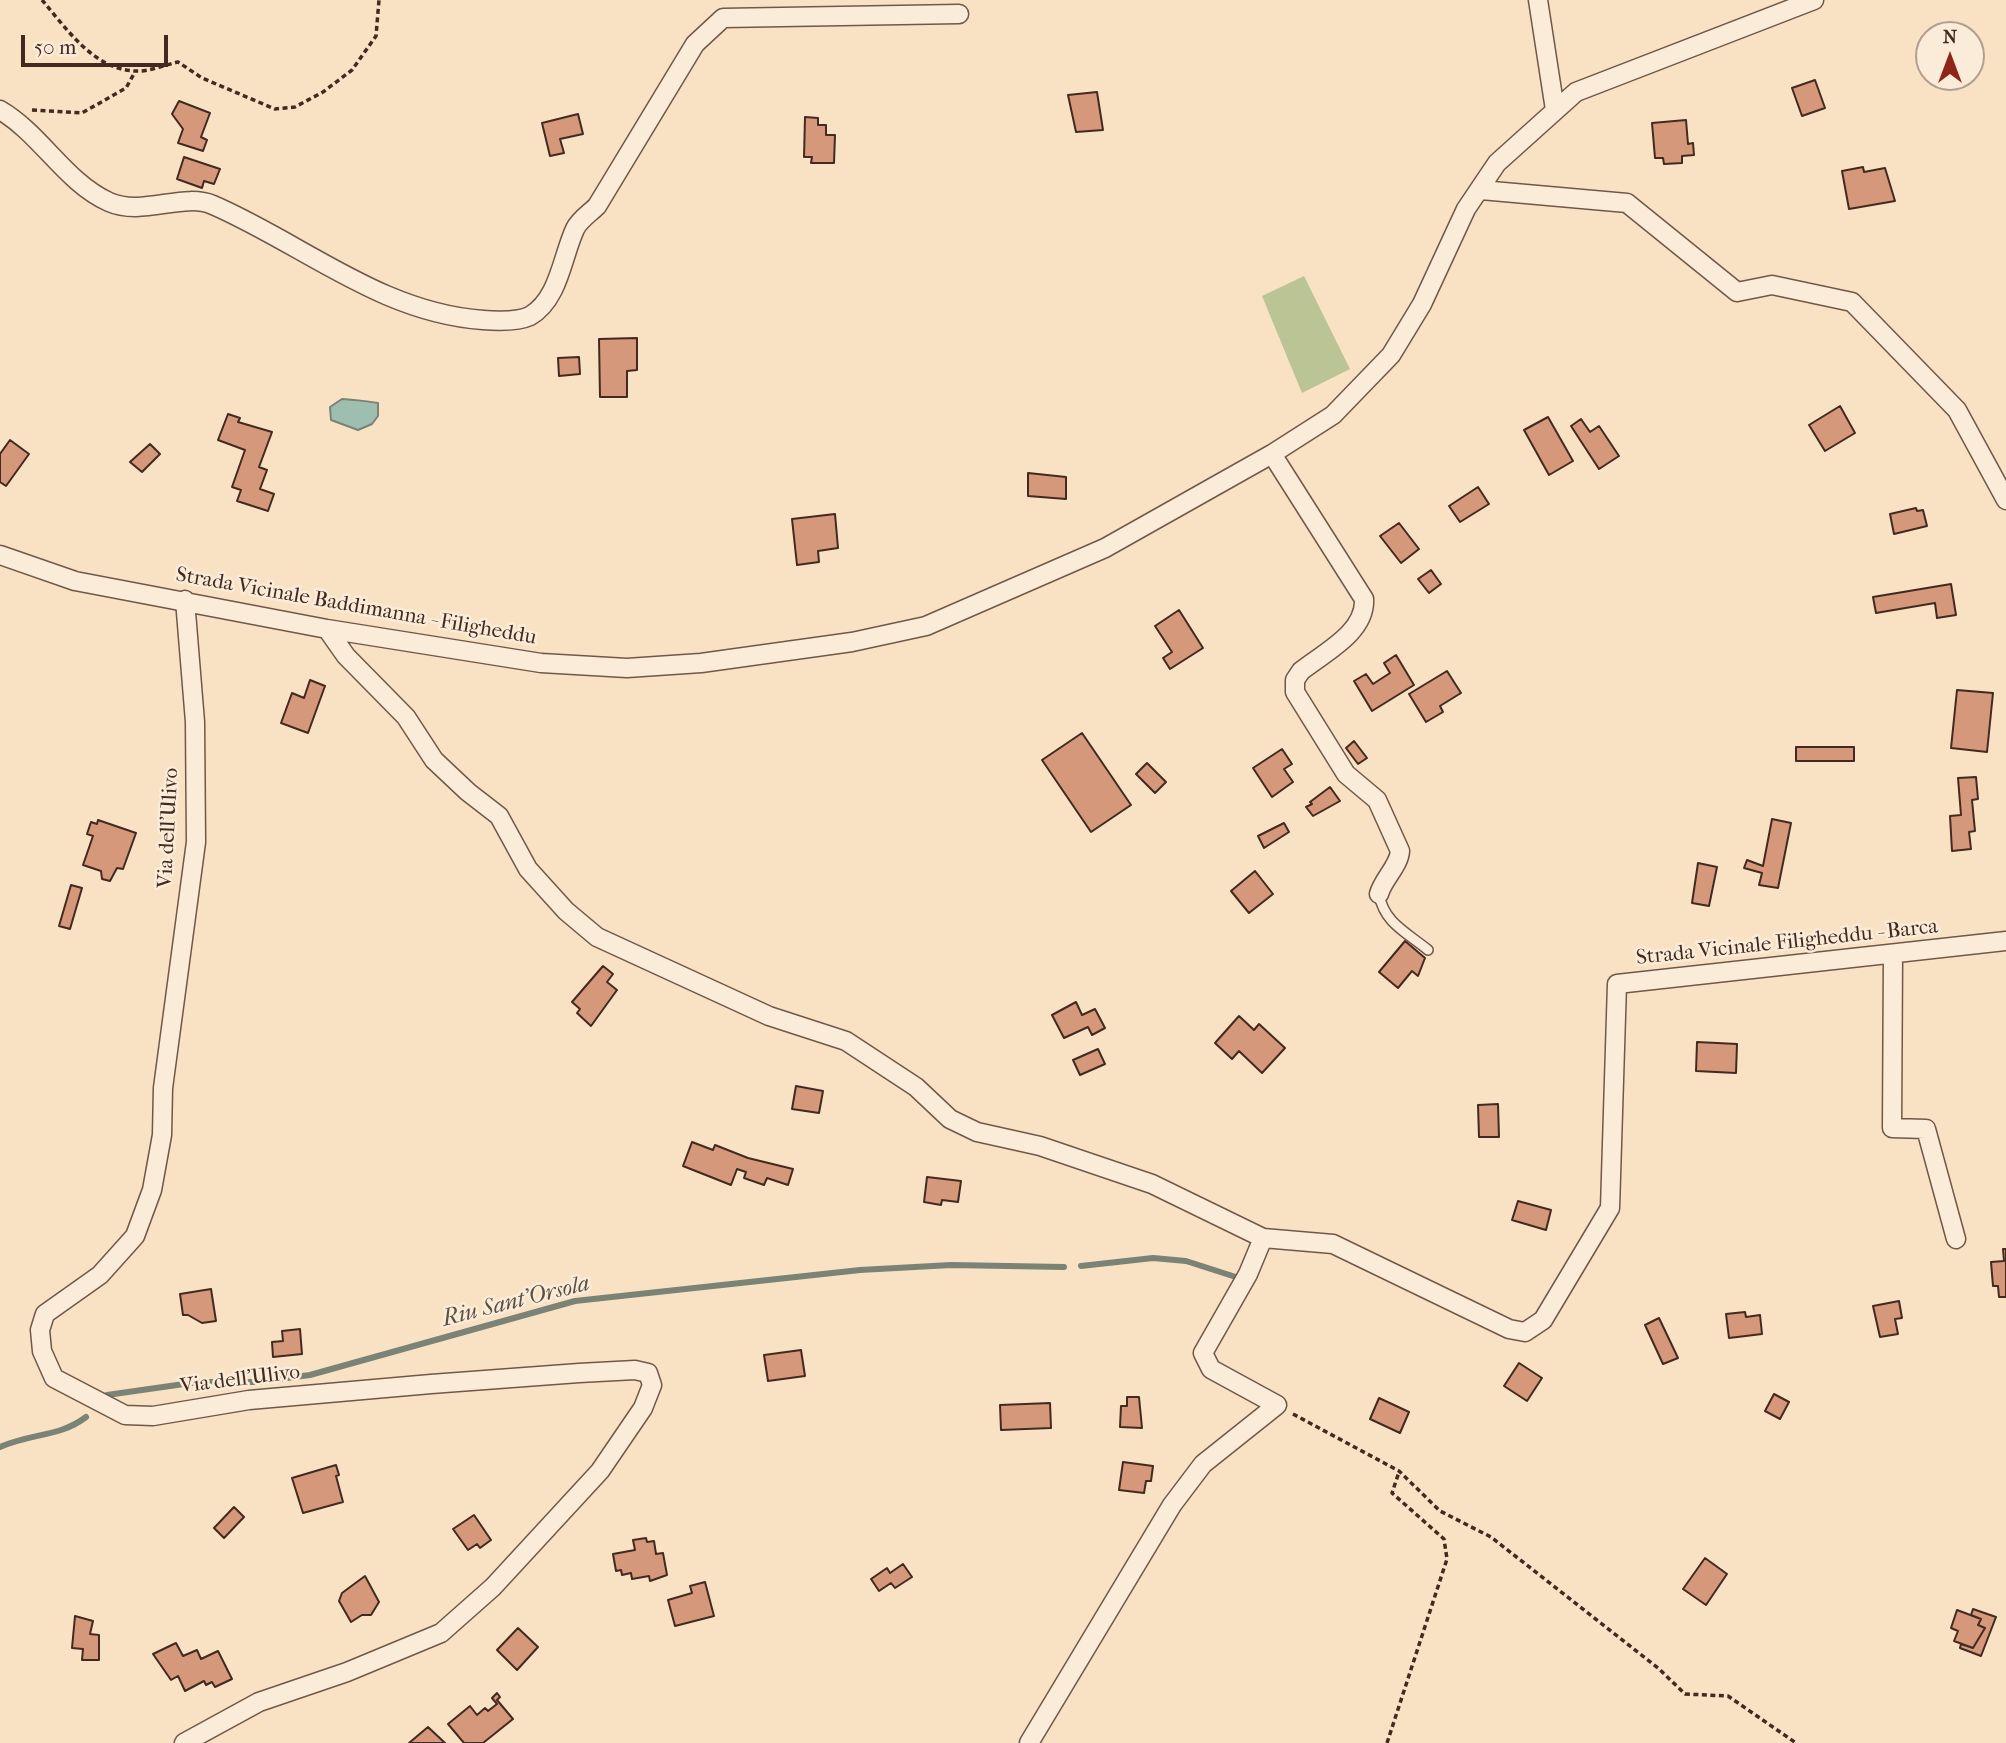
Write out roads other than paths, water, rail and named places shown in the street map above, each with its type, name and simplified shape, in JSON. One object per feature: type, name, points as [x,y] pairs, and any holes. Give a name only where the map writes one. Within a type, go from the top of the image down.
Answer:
[{"type":"street","points":[[1538,0],[1555,110]]},
{"type":"street","name":"Strada Vicinale Baddimanna - Filigheddu","points":[[0,555],[75,581],[327,629],[541,663],[628,668],[701,663],[852,642],[926,626],[1105,548],[1272,454],[1333,415],[1391,355],[1422,304],[1466,209],[1497,163],[1555,110],[1576,92],[1814,0]]},
{"type":"street","points":[[0,110],[15,119],[82,185],[110,202],[142,209],[205,202],[237,216],[384,296],[448,317],[496,321],[527,317],[544,306],[576,226],[597,206],[695,44],[723,18],[959,14]]},
{"type":"street","points":[[1480,190],[1627,203],[1737,292],[1772,285],[1852,302],[1957,410],[2006,500]]},
{"type":"street","points":[[1272,454],[1364,599],[1365,613],[1355,629],[1301,671],[1295,680],[1295,692],[1346,774],[1377,800],[1400,851],[1399,858],[1383,882],[1379,894]]},
{"type":"street","name":"Via dell'Ulivo","points":[[184,1743],[259,1702],[347,1672],[441,1633],[492,1587],[600,1471],[643,1408],[652,1385],[648,1373],[635,1370],[579,1373],[249,1400],[153,1416],[125,1415],[54,1378],[42,1350],[40,1330],[45,1314],[100,1275],[135,1236],[152,1190],[162,1135],[163,1088],[196,842],[195,722],[185,600]]},
{"type":"street","name":"Strada Vicinale Filigheddu - Barca","points":[[327,629],[346,656],[406,717],[434,760],[499,816],[528,869],[566,911],[597,937],[769,1016],[846,1041],[888,1067],[959,1124],[977,1132],[1040,1146],[1152,1184],[1263,1238],[1333,1244],[1509,1329],[1525,1332],[1543,1321],[1610,1208],[1617,984],[2006,941]]},
{"type":"street","points":[[1893,955],[1892,1128],[1926,1129],[1956,1239]]},
{"type":"street","points":[[1029,1743],[1172,1505],[1203,1464],[1277,1405],[1211,1369],[1203,1353],[1248,1274],[1263,1238]]},
{"type":"lane","points":[[1379,894],[1382,910],[1391,923],[1428,950]]},
{"type":"waterway","name":"Riu Sant'Orsola","points":[[1081,1266],[1153,1258],[1186,1261],[1239,1278]]},
{"type":"waterway","name":"Riu Sant'Orsola","points":[[107,1395],[198,1382],[256,1382],[310,1375],[575,1301],[860,1270],[951,1265],[1064,1267]]},
{"type":"waterway","name":"Riu Sant'Orsola","points":[[0,1447],[56,1432],[86,1417]]}]
